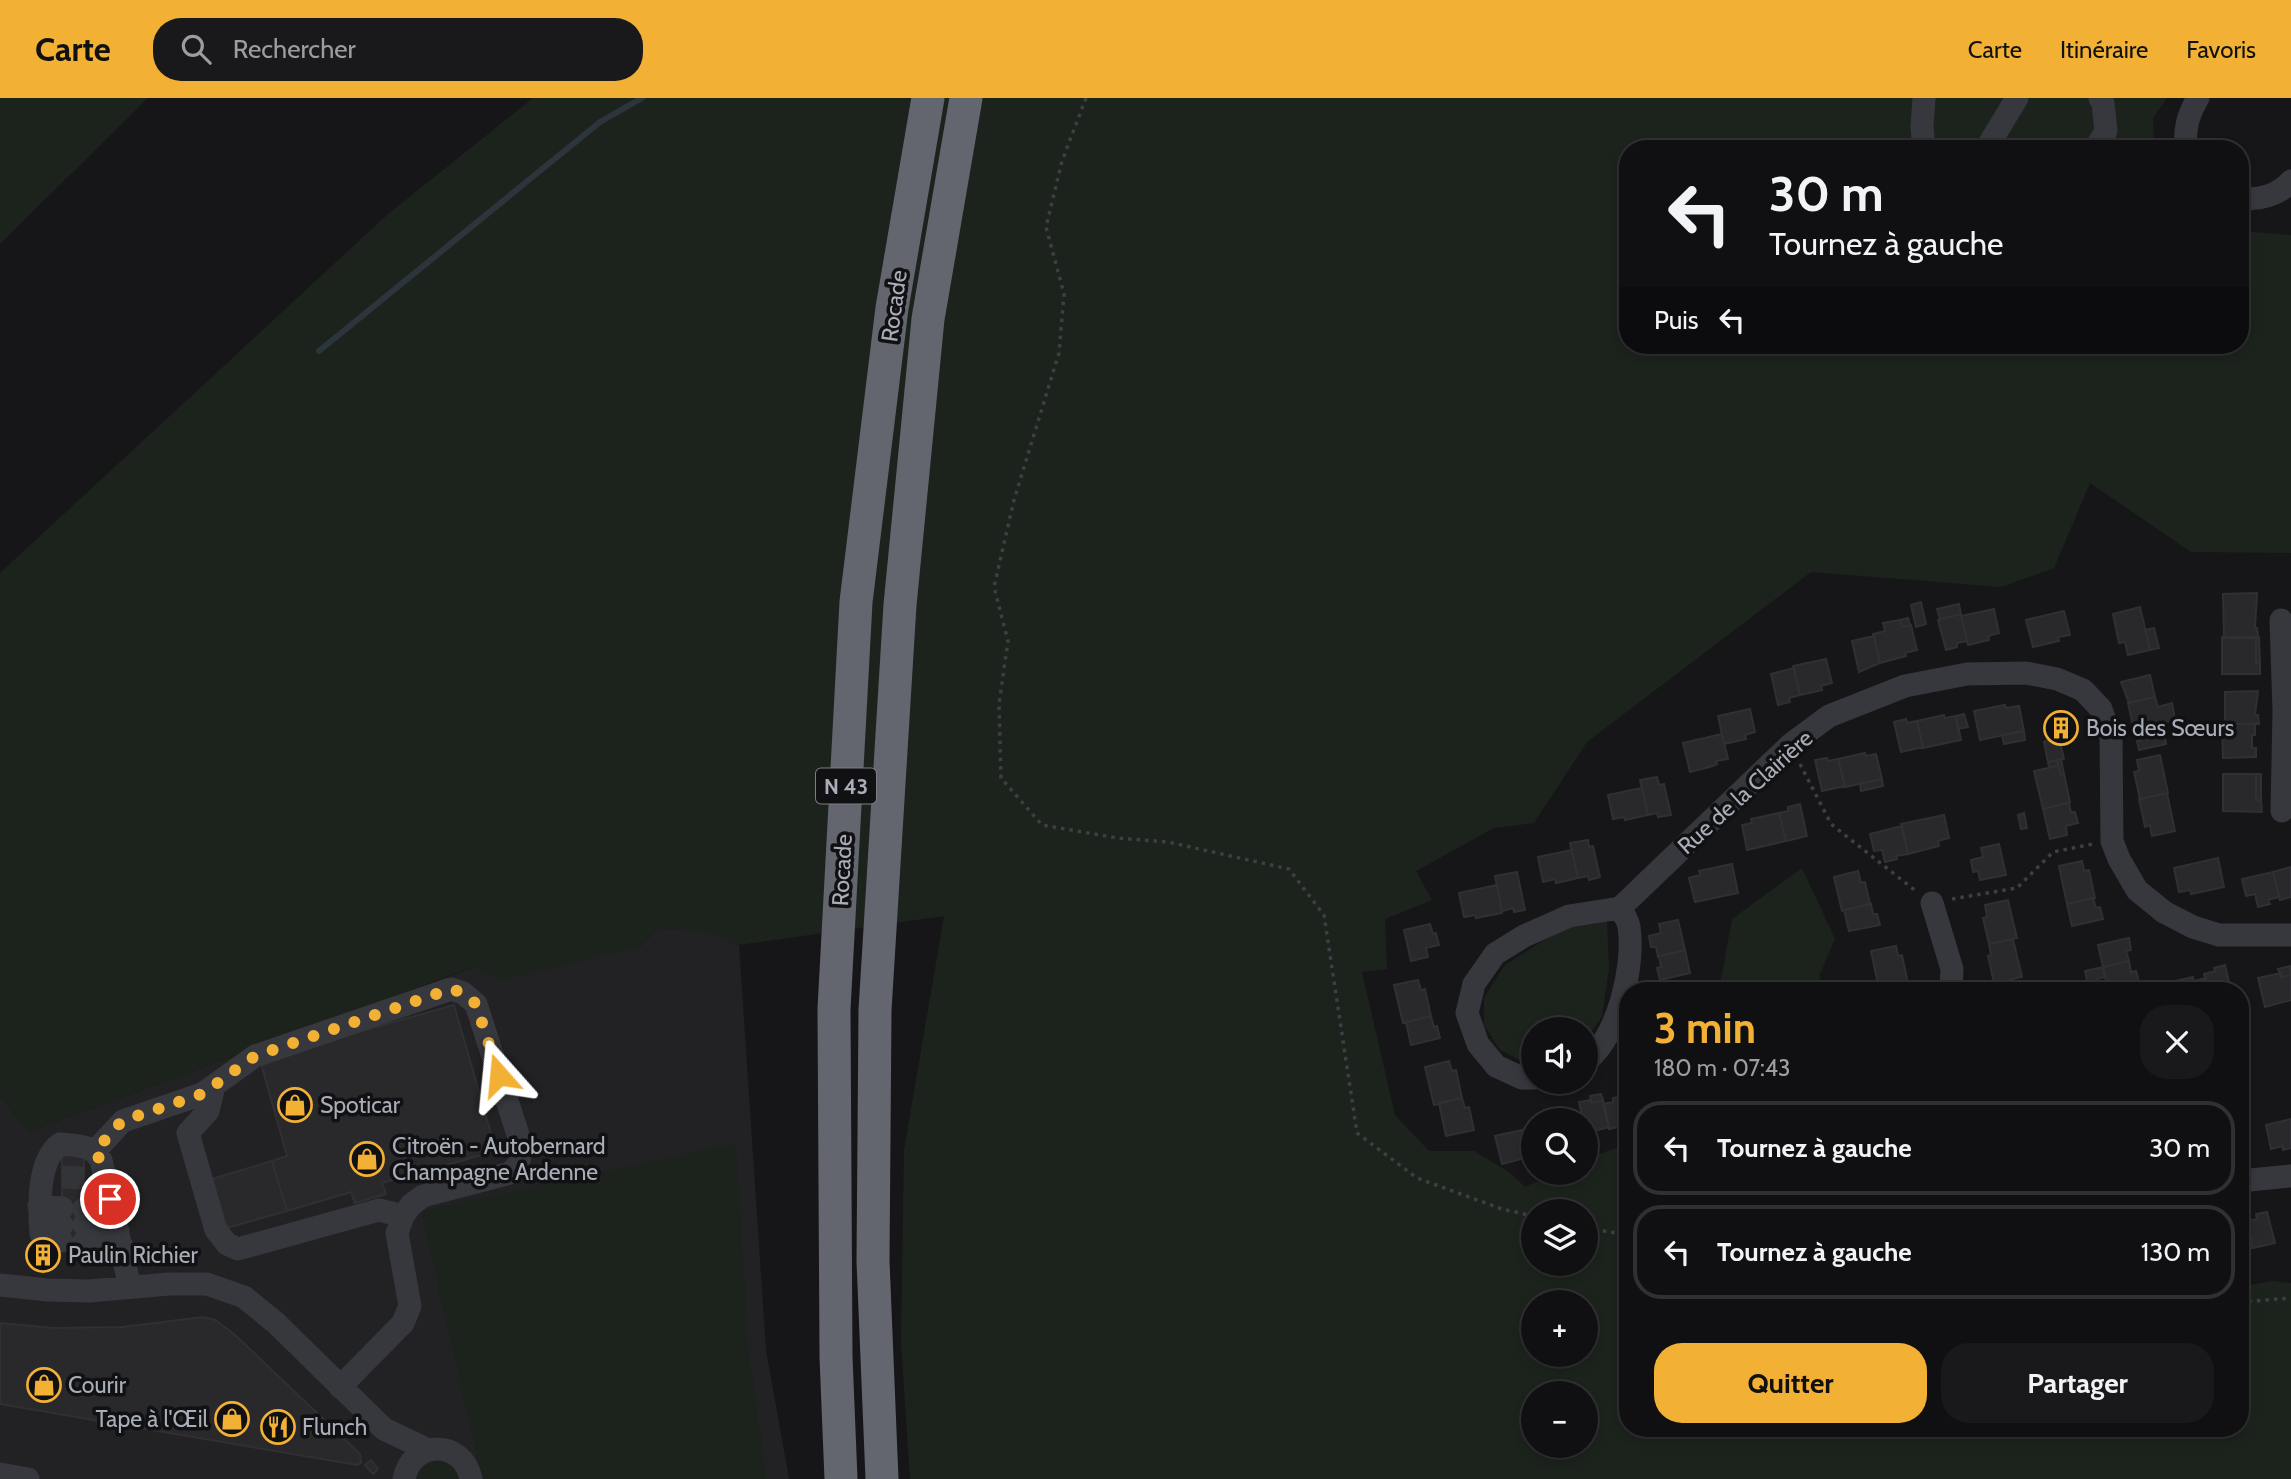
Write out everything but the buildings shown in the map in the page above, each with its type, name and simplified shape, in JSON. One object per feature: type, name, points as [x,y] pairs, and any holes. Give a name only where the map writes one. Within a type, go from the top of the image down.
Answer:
[{"type":"highway","name":"Rocade","points":[[841,1479],[836,1357],[834,1009],[856,602],[892,308],[928,98]]},
{"type":"highway","name":"N 43","points":[[882,1479],[873,1261],[874,1010],[900,606],[928,319],[966,98]]},
{"type":"highway","points":[[829,1479],[836,1357]]},
{"type":"street","points":[[1923,140],[1924,98]]},
{"type":"street","points":[[1991,140],[2017,98]]},
{"type":"street","points":[[2100,98],[2106,131],[2100,140]]},
{"type":"street","points":[[2185,140],[2189,112],[2199,98]]},
{"type":"street","points":[[2249,199],[2269,196],[2291,181]]},
{"type":"street","points":[[2281,620],[2288,711],[2282,811]]},
{"type":"street","name":"Rue de la Clairière","points":[[1620,908],[1790,746],[1829,716],[1905,686],[1967,674],[2026,673],[2057,679],[2083,690],[2101,709],[2111,738],[2112,841],[2137,890],[2164,912],[2193,927],[2219,935],[2291,935]]},
{"type":"street","points":[[1933,903],[1952,969],[1951,982]]},
{"type":"street","points":[[1521,1078],[1496,1066],[1478,1044],[1467,1013],[1474,984],[1495,954],[1524,936],[1569,916],[1620,908],[1629,925],[1626,982]]},
{"type":"street","points":[[65,1222],[76,1169],[122,1121],[202,1094],[255,1056],[451,989],[463,993],[476,1004],[522,1147],[522,1156],[518,1166],[510,1173],[423,1196],[411,1205],[403,1216],[397,1233],[410,1306],[408,1315],[340,1387]]},
{"type":"street","points":[[1598,1045],[1614,1024],[1619,1009]]},
{"type":"street","points":[[214,1086],[208,1111],[188,1133],[216,1230],[227,1244],[238,1249],[379,1210],[403,1216]]},
{"type":"street","points":[[76,1169],[118,1231],[130,1287]]},
{"type":"street","points":[[2249,1180],[2291,1176]]},
{"type":"street","points":[[65,1222],[103,1209],[118,1231]]},
{"type":"street","points":[[65,1222],[113,1242],[118,1231]]},
{"type":"street","points":[[0,1285],[61,1290],[207,1284],[244,1297],[276,1323],[384,1429],[428,1450]]},
{"type":"street","points":[[384,1429],[405,1474]]},
{"type":"street","points":[[405,1474],[411,1461],[428,1450],[440,1448],[460,1457],[468,1466],[471,1479]]},
{"type":"street","points":[[0,1474],[28,1479]]},
{"type":"path","points":[[1086,98],[1062,161],[1046,227],[1063,293],[1059,353],[1014,500],[995,587],[1008,641],[999,704],[1001,778],[1042,825],[1117,838],[1168,842],[1289,869],[1324,915],[1357,1133],[1417,1178],[1521,1213]]},
{"type":"path","points":[[1790,746],[1831,824],[1898,879],[1933,903],[2017,888],[2053,852],[2112,841]]},
{"type":"path","points":[[1598,1230],[1619,1234]]},
{"type":"path","points":[[2249,1301],[2291,1298]]},
{"type":"shaded area","points":[[0,98],[148,98],[0,244]]},
{"type":"shaded area","points":[[533,98],[2167,98],[2153,118],[2154,140],[1619,140],[1619,354],[2249,354],[2249,232],[2291,235],[2291,553],[2191,552],[2090,483],[2054,568],[2001,587],[1811,572],[1587,742],[1534,823],[1494,828],[1416,871],[1432,900],[1385,919],[1387,969],[1362,972],[1395,1115],[1429,1151],[1474,1151],[1509,1172],[1525,1187],[1598,1185],[1598,1155],[1619,1147],[1619,1437],[2249,1437],[2249,1285],[2272,1281],[2291,1283],[2291,1479],[910,1479],[901,1343],[904,1150],[944,916],[739,945],[703,931],[658,929],[639,947],[502,980],[473,967],[29,1132],[0,1096],[0,573],[388,214]]},
{"type":"shaded area","points":[[1802,868],[1835,939],[1819,976],[1822,982],[1720,982],[1732,919]]},
{"type":"shaded area","points":[[1607,920],[1609,968],[1602,1017],[1598,1022],[1598,1017],[1521,1017],[1521,1061],[1500,1050],[1484,1025],[1484,998],[1504,966],[1563,928]]},
{"type":"shaded area","points":[[658,929],[703,930],[739,945],[766,1350],[789,1479],[0,1479],[0,1096],[29,1132],[474,967],[639,947]]},
{"type":"shaded area","points":[[736,1143],[749,1352],[767,1479],[482,1479],[421,1211]]},
{"type":"shaded area","points":[[441,1461],[453,1467],[460,1479],[417,1479],[426,1465]]},
{"type":"waterway","points":[[319,351],[600,122],[642,98]]},
{"type":"tunnel","points":[[62,1177],[84,1178]]},
{"type":"place","name":"Bois des Sœurs","points":[[2061,728]]},
{"type":"place","name":"Spoticar","points":[[295,1105]]},
{"type":"place","name":"Citroën - Autobernard Champagne Ardenne","points":[[367,1159]]},
{"type":"place","name":"Paulin Richier","points":[[43,1255]]},
{"type":"place","name":"Courir","points":[[44,1385]]},
{"type":"place","name":"Tape à l'Œil","points":[[232,1419]]},
{"type":"place","name":"Flunch","points":[[278,1427]]},
{"type":"route","points":[[110,1199],[95,1151],[122,1121],[202,1094],[255,1056],[451,989],[463,993],[476,1004],[499,1075]]}]
